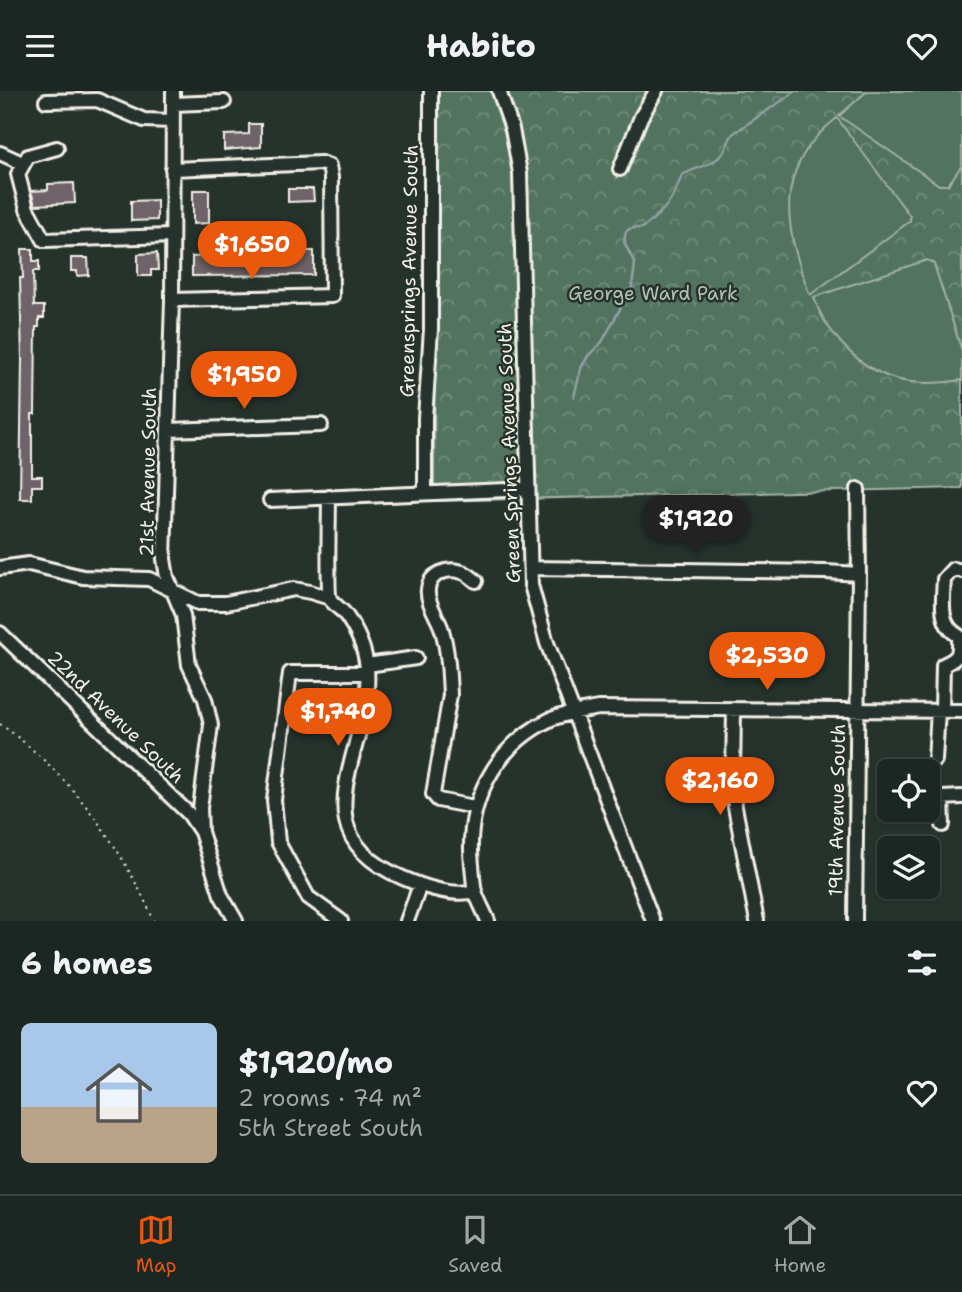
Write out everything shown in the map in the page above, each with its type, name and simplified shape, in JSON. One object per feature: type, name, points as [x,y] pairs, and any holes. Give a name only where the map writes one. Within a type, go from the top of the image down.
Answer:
[{"type":"street","name":"Greensprings Avenue South","points":[[425,493],[425,418],[431,329],[431,91]]},
{"type":"street","name":"Green Springs Avenue South","points":[[499,91],[512,129],[520,173],[533,596],[547,643],[653,921]]},
{"type":"street","points":[[620,169],[656,91]]},
{"type":"street","points":[[173,97],[224,102]]},
{"type":"street","name":"21st Avenue South","points":[[173,97],[172,300],[164,559],[167,577],[183,615],[189,665],[205,699],[211,725],[201,808],[201,832],[221,895],[236,921]]},
{"type":"street","points":[[46,101],[97,100],[145,120],[172,121]]},
{"type":"street","points":[[57,148],[31,154],[22,163],[18,174],[24,200],[44,240],[171,236]]},
{"type":"street","points":[[0,153],[22,163]]},
{"type":"street","points":[[172,169],[321,163],[329,166],[332,296],[172,300]]},
{"type":"street","points":[[168,430],[321,425]]},
{"type":"street","points":[[270,500],[528,489]]},
{"type":"street","name":"19th Avenue South","points":[[855,921],[858,489]]},
{"type":"street","points":[[329,497],[330,598]]},
{"type":"street","points":[[0,568],[29,564],[83,577],[149,579],[198,603],[218,604],[284,590],[303,590],[330,598],[354,627],[367,669],[368,696],[344,793],[344,817],[353,839],[368,858],[387,871],[420,885],[462,894],[475,891]]},
{"type":"street","points":[[531,568],[826,572],[859,575]]},
{"type":"street","points":[[935,759],[943,665],[956,659],[960,636],[951,632],[942,614],[944,579],[953,569],[962,571]]},
{"type":"street","points":[[474,807],[438,800],[433,795],[450,695],[442,629],[427,591],[436,574],[450,571],[463,572],[476,581]]},
{"type":"street","name":"22nd Avenue South","points":[[0,633],[189,814],[201,832]]},
{"type":"street","points":[[341,921],[308,897],[278,842],[274,800],[290,673],[367,669],[416,658]]},
{"type":"street","points":[[488,921],[475,891],[469,843],[474,807],[486,781],[506,753],[531,730],[552,719],[598,708],[962,711]]},
{"type":"street","points":[[734,709],[735,807],[757,921]]},
{"type":"street","points":[[943,825],[942,797],[962,797]]},
{"type":"street","points":[[407,921],[420,885]]},
{"type":"path","points":[[0,724],[29,745],[79,797],[124,861],[154,921]]},
{"type":"green space","name":"George Ward Park","points":[[436,91],[962,91],[962,488],[434,501]]},
{"type":"green space","points":[[867,91],[962,91],[962,165],[948,185],[939,185],[839,116]]},
{"type":"green space","points":[[837,118],[910,216],[910,221],[810,295],[794,246],[789,200],[793,178],[802,157],[816,137]]},
{"type":"green space","points":[[927,260],[934,264],[962,351],[962,380],[911,382],[896,379],[868,367],[833,333],[814,297]]},
{"type":"building","points":[[249,124],[261,124],[261,147],[224,150],[224,135],[249,134]]},
{"type":"building","points":[[74,183],[75,203],[35,205],[31,191],[48,190],[48,184]]},
{"type":"building","points":[[288,189],[313,189],[314,201],[288,202]]},
{"type":"building","points":[[193,190],[209,190],[209,223],[193,224]]},
{"type":"building","points":[[157,200],[157,220],[131,221],[131,201]]},
{"type":"building","points":[[22,249],[33,249],[33,261],[39,261],[39,271],[33,271],[34,306],[44,306],[44,318],[39,318],[39,327],[36,327],[35,414],[32,414],[32,476],[42,476],[42,486],[32,486],[32,499],[20,499]]},
{"type":"building","points":[[294,251],[314,251],[314,275],[192,276],[192,257],[210,256],[210,264],[256,263],[256,255],[268,254],[268,262],[294,262]]},
{"type":"building","points":[[157,253],[158,270],[151,270],[151,276],[138,276],[138,254]]},
{"type":"building","points":[[71,258],[88,258],[89,275],[77,276],[77,271],[71,271]]},
{"type":"waterway","points":[[574,397],[581,368],[602,342],[632,287],[635,264],[624,242],[626,231],[642,228],[670,201],[682,175],[719,157],[734,133],[796,91]]}]
